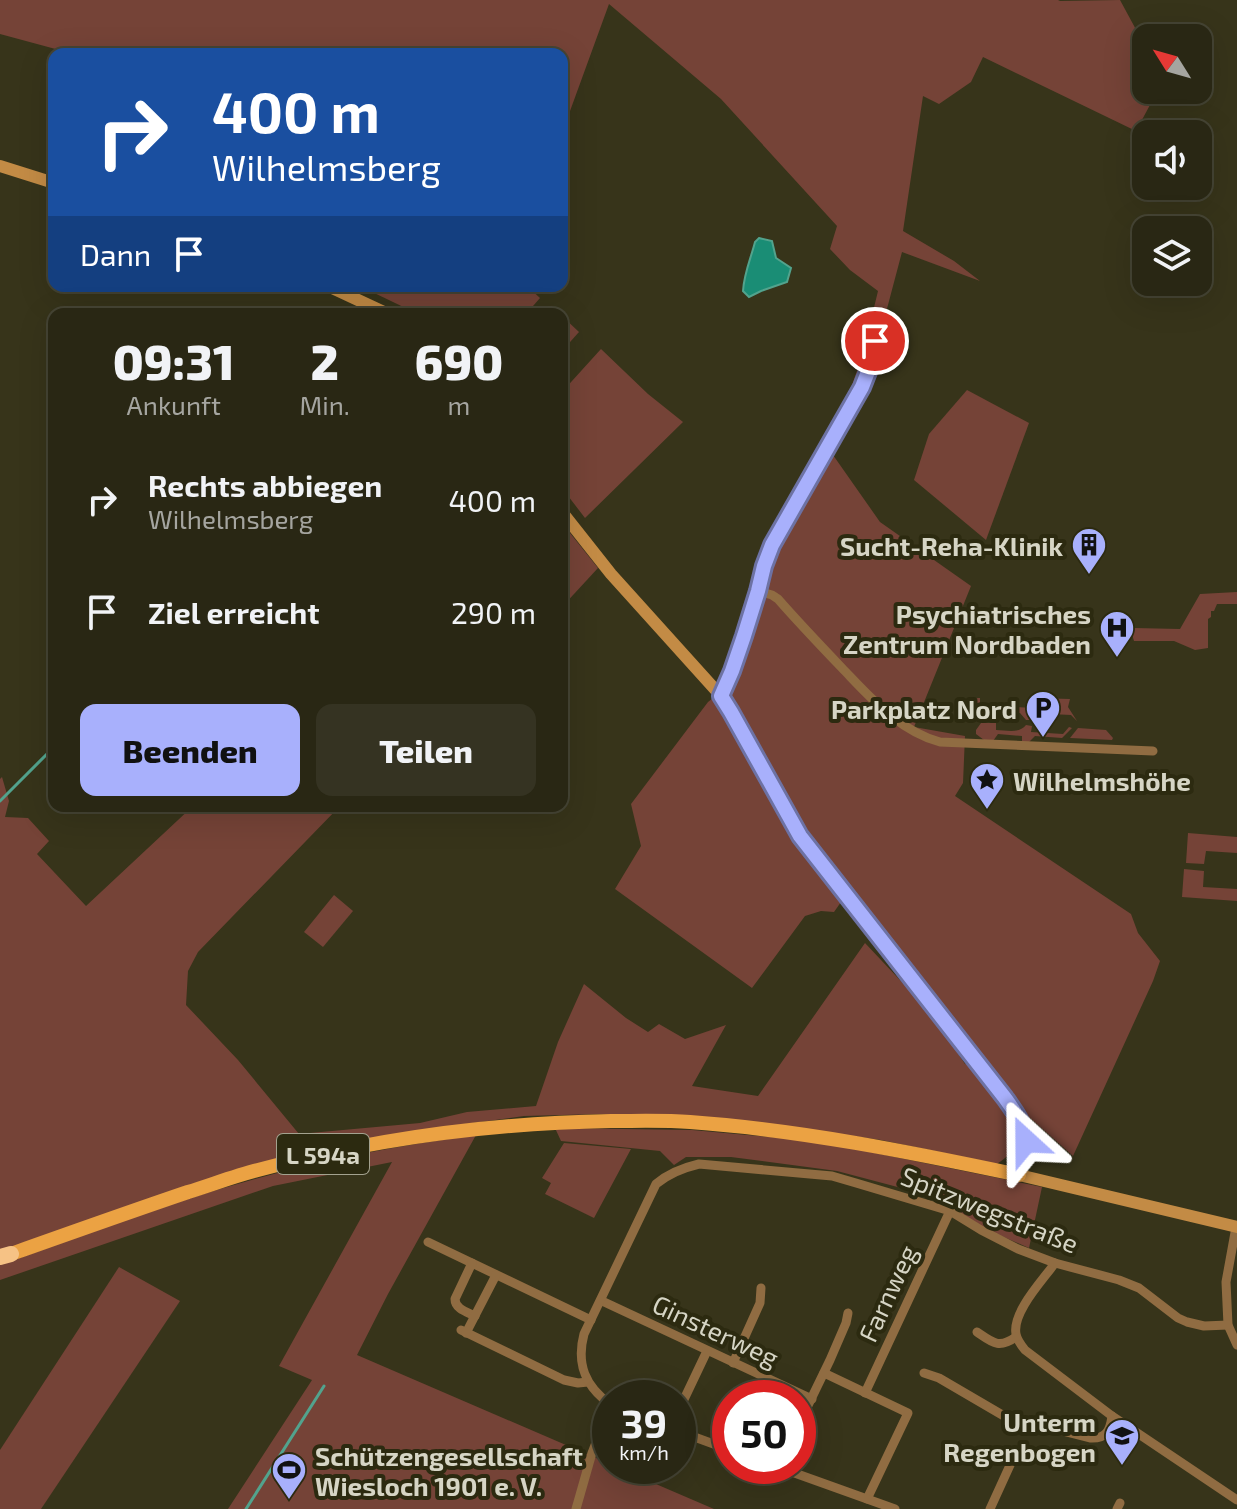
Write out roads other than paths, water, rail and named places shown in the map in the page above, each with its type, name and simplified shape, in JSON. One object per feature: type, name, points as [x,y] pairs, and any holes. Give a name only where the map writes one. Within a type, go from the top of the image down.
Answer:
[{"type":"main road","points":[[0,166],[48,181]]},
{"type":"main road","points":[[341,292],[375,308]]},
{"type":"main road","points":[[568,520],[611,574],[721,696],[800,836],[1019,1117],[1026,1141],[1019,1175],[1237,1227]]},
{"type":"main road","name":"L 594a","points":[[5,1255],[256,1170],[341,1150],[427,1135],[516,1126],[688,1121],[896,1149],[1019,1175]]},
{"type":"street","points":[[721,696],[732,671],[772,545],[862,387],[871,364],[875,341]]},
{"type":"street","points":[[758,591],[778,599],[864,690],[903,726],[924,737],[940,742],[1153,751]]},
{"type":"street","name":"Spitzwegstraße","points":[[588,1382],[581,1361],[581,1347],[656,1184],[684,1167],[699,1164],[832,1176],[950,1211],[1002,1242],[1055,1263],[1099,1273],[1139,1288],[1187,1322],[1204,1326],[1228,1325]]},
{"type":"street","name":"Farnweg","points":[[865,1393],[950,1211]]},
{"type":"street","points":[[1237,1227],[1226,1282],[1228,1325],[1237,1345]]},
{"type":"street","points":[[428,1242],[591,1320]]},
{"type":"street","points":[[472,1263],[455,1304],[475,1316]]},
{"type":"street","points":[[1055,1263],[1020,1312],[1016,1337],[1025,1350],[1112,1416],[1237,1500]]},
{"type":"street","points":[[496,1275],[464,1331],[564,1380],[588,1382],[592,1388]]},
{"type":"street","points":[[733,1363],[760,1303],[761,1288]]},
{"type":"street","name":"Ginsterweg","points":[[602,1301],[770,1380]]},
{"type":"street","points":[[816,1390],[848,1313]]},
{"type":"street","points":[[977,1332],[1002,1344],[1016,1337]]},
{"type":"street","points":[[693,1380],[707,1351]]},
{"type":"street","points":[[824,1373],[908,1413],[867,1499]]},
{"type":"street","points":[[924,1373],[939,1378],[1004,1416],[1090,1438],[1099,1439],[1106,1435],[1112,1416]]},
{"type":"street","points":[[576,1509],[592,1453]]},
{"type":"street","points":[[990,1509],[1011,1463]]},
{"type":"street","points":[[816,1481],[895,1509]]},
{"type":"water","points":[[759,238],[772,241],[776,258],[791,268],[787,282],[749,297],[743,291],[746,272]]},
{"type":"waterway","points":[[0,801],[48,753]]},
{"type":"waterway","points":[[246,1509],[324,1386]]},
{"type":"place","name":"Sucht-Reha-Klinik","points":[[1089,576]]},
{"type":"place","name":"Psychiatrisches Zentrum Nordbaden","points":[[1117,659]]},
{"type":"place","name":"Parkplatz Nord","points":[[1043,739]]},
{"type":"place","name":"Wilhelmshöhe","points":[[987,811]]},
{"type":"place","name":"Unterm Regenbogen","points":[[1122,1467]]},
{"type":"place","name":"Schützengesellschaft Wiesloch 1901 e. V.","points":[[289,1501]]}]
